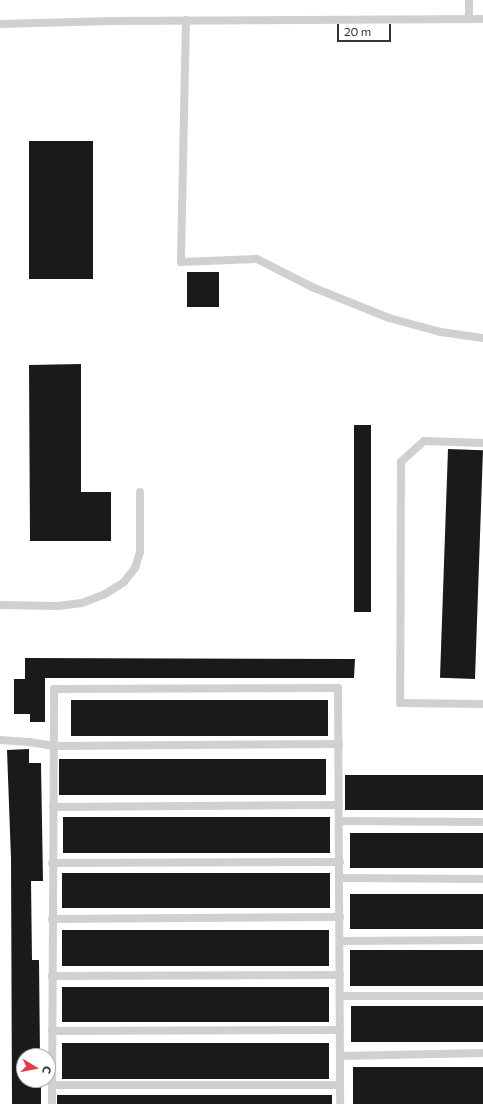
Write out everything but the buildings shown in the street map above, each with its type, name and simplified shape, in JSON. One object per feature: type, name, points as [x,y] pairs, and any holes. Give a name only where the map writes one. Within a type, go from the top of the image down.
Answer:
[{"type":"lane","points":[[469,0],[469,19]]},
{"type":"lane","points":[[0,24],[186,20],[483,19]]},
{"type":"lane","points":[[186,20],[181,262],[257,259],[312,287],[389,318],[441,332],[483,338]]},
{"type":"lane","points":[[483,443],[424,442],[401,462],[400,703],[483,704]]},
{"type":"lane","points":[[0,605],[58,606],[82,603],[105,594],[124,582],[135,568],[140,552],[140,492]]},
{"type":"lane","points":[[52,1048],[52,746],[54,689],[338,688],[340,1104]]},
{"type":"lane","points":[[0,740],[29,742],[52,746],[339,744]]},
{"type":"lane","points":[[53,807],[339,805]]},
{"type":"lane","points":[[339,821],[483,822]]},
{"type":"lane","points":[[52,863],[340,862]]},
{"type":"lane","points":[[340,878],[483,878]]},
{"type":"lane","points":[[52,919],[340,917]]},
{"type":"lane","points":[[340,941],[483,940]]},
{"type":"lane","points":[[52,976],[340,975]]},
{"type":"lane","points":[[340,996],[483,996]]},
{"type":"lane","points":[[52,1031],[340,1030]]},
{"type":"lane","points":[[340,1056],[483,1054]]},
{"type":"lane","points":[[56,1085],[340,1085]]},
{"type":"lane","points":[[52,1088],[52,1104]]}]
